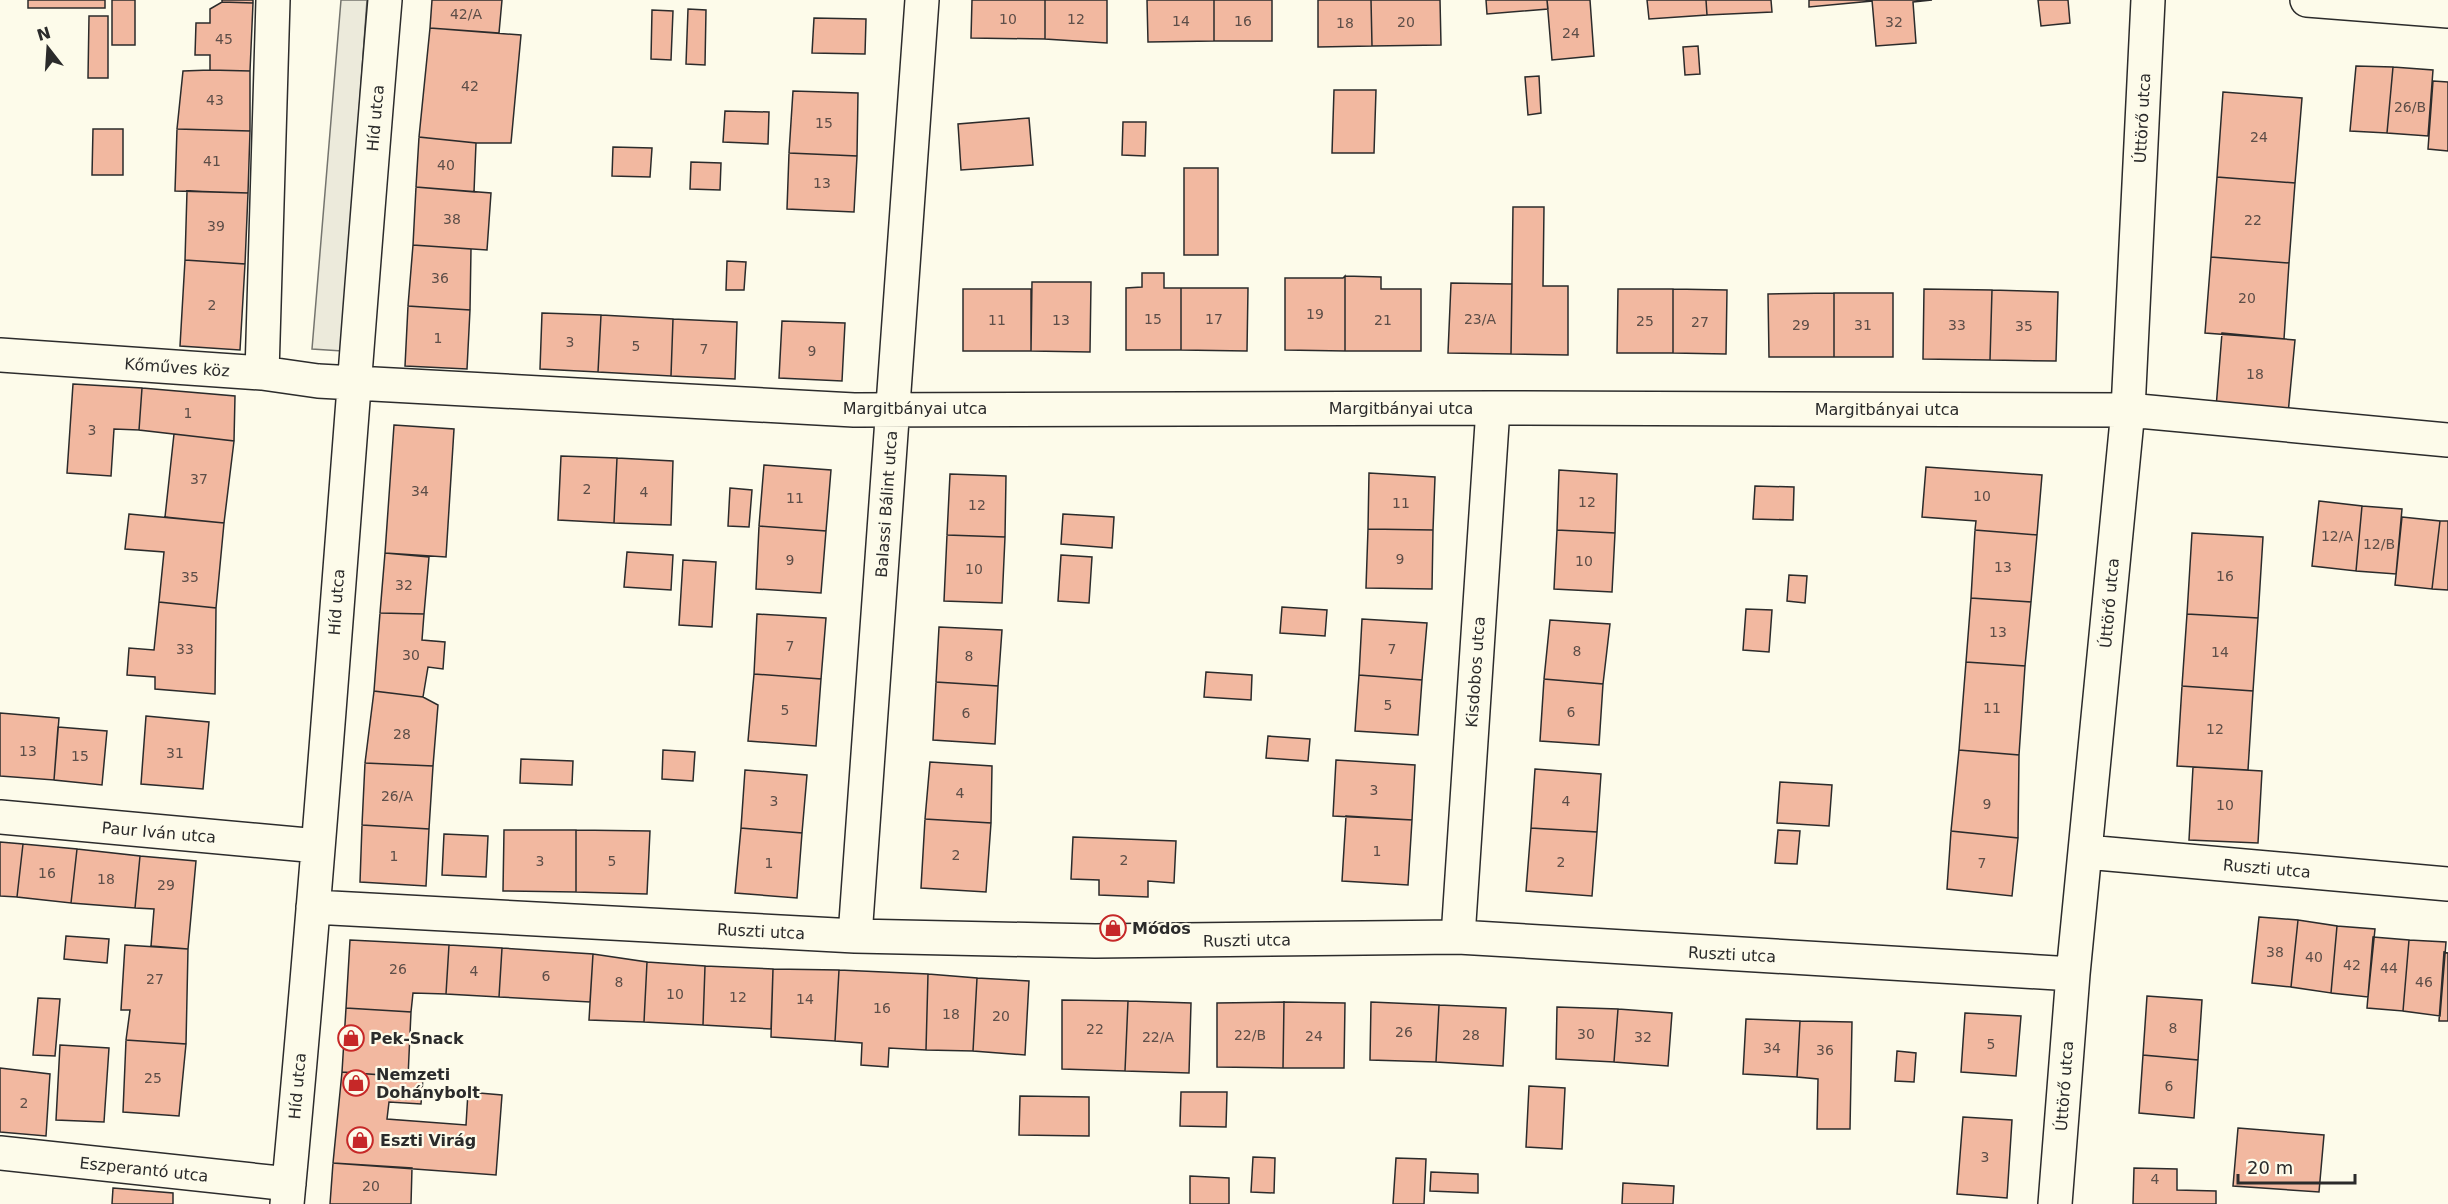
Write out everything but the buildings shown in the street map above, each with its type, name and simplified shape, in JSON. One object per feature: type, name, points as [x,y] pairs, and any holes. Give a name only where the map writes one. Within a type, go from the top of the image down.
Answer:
[{"type":"street","points":[[262,373],[273,0]]},
{"type":"street","name":"Híd utca","points":[[288,1194],[385,0]]},
{"type":"street","name":"Balassi Bálint utca","points":[[855,936],[922,0]]},
{"type":"street","name":"Úttörő utca","points":[[2055,1204],[2073,974],[2128,410],[2148,0]]},
{"type":"street","points":[[2307,0],[2448,11]]},
{"type":"street","name":"Kőműves köz","points":[[0,355],[262,373],[318,381],[353,383]]},
{"type":"street","name":"Margitbányai utca","points":[[353,383],[893,410],[1493,408],[2128,410],[2448,440]]},
{"type":"street","name":"Kisdobos utca","points":[[1458,937],[1493,408]]},
{"type":"street","name":"Paur Iván utca","points":[[0,817],[318,846]]},
{"type":"street","name":"Ruszti utca","points":[[2086,852],[2448,884]]},
{"type":"street","name":"Ruszti utca","points":[[312,907],[855,936],[1095,942],[1458,937],[2073,974]]},
{"type":"street","name":"Eszperantó utca","points":[[0,1153],[288,1194]]},
{"type":"shaded area","points":[[341,0],[367,0],[342,351],[312,349]]},
{"type":"place","name":"Módos","points":[[1113,928]]},
{"type":"place","name":"Pek-Snack","points":[[351,1038]]},
{"type":"place","name":"Nemzeti Dohánybolt","points":[[356,1083]]},
{"type":"place","name":"Eszti Virág","points":[[360,1140]]}]
